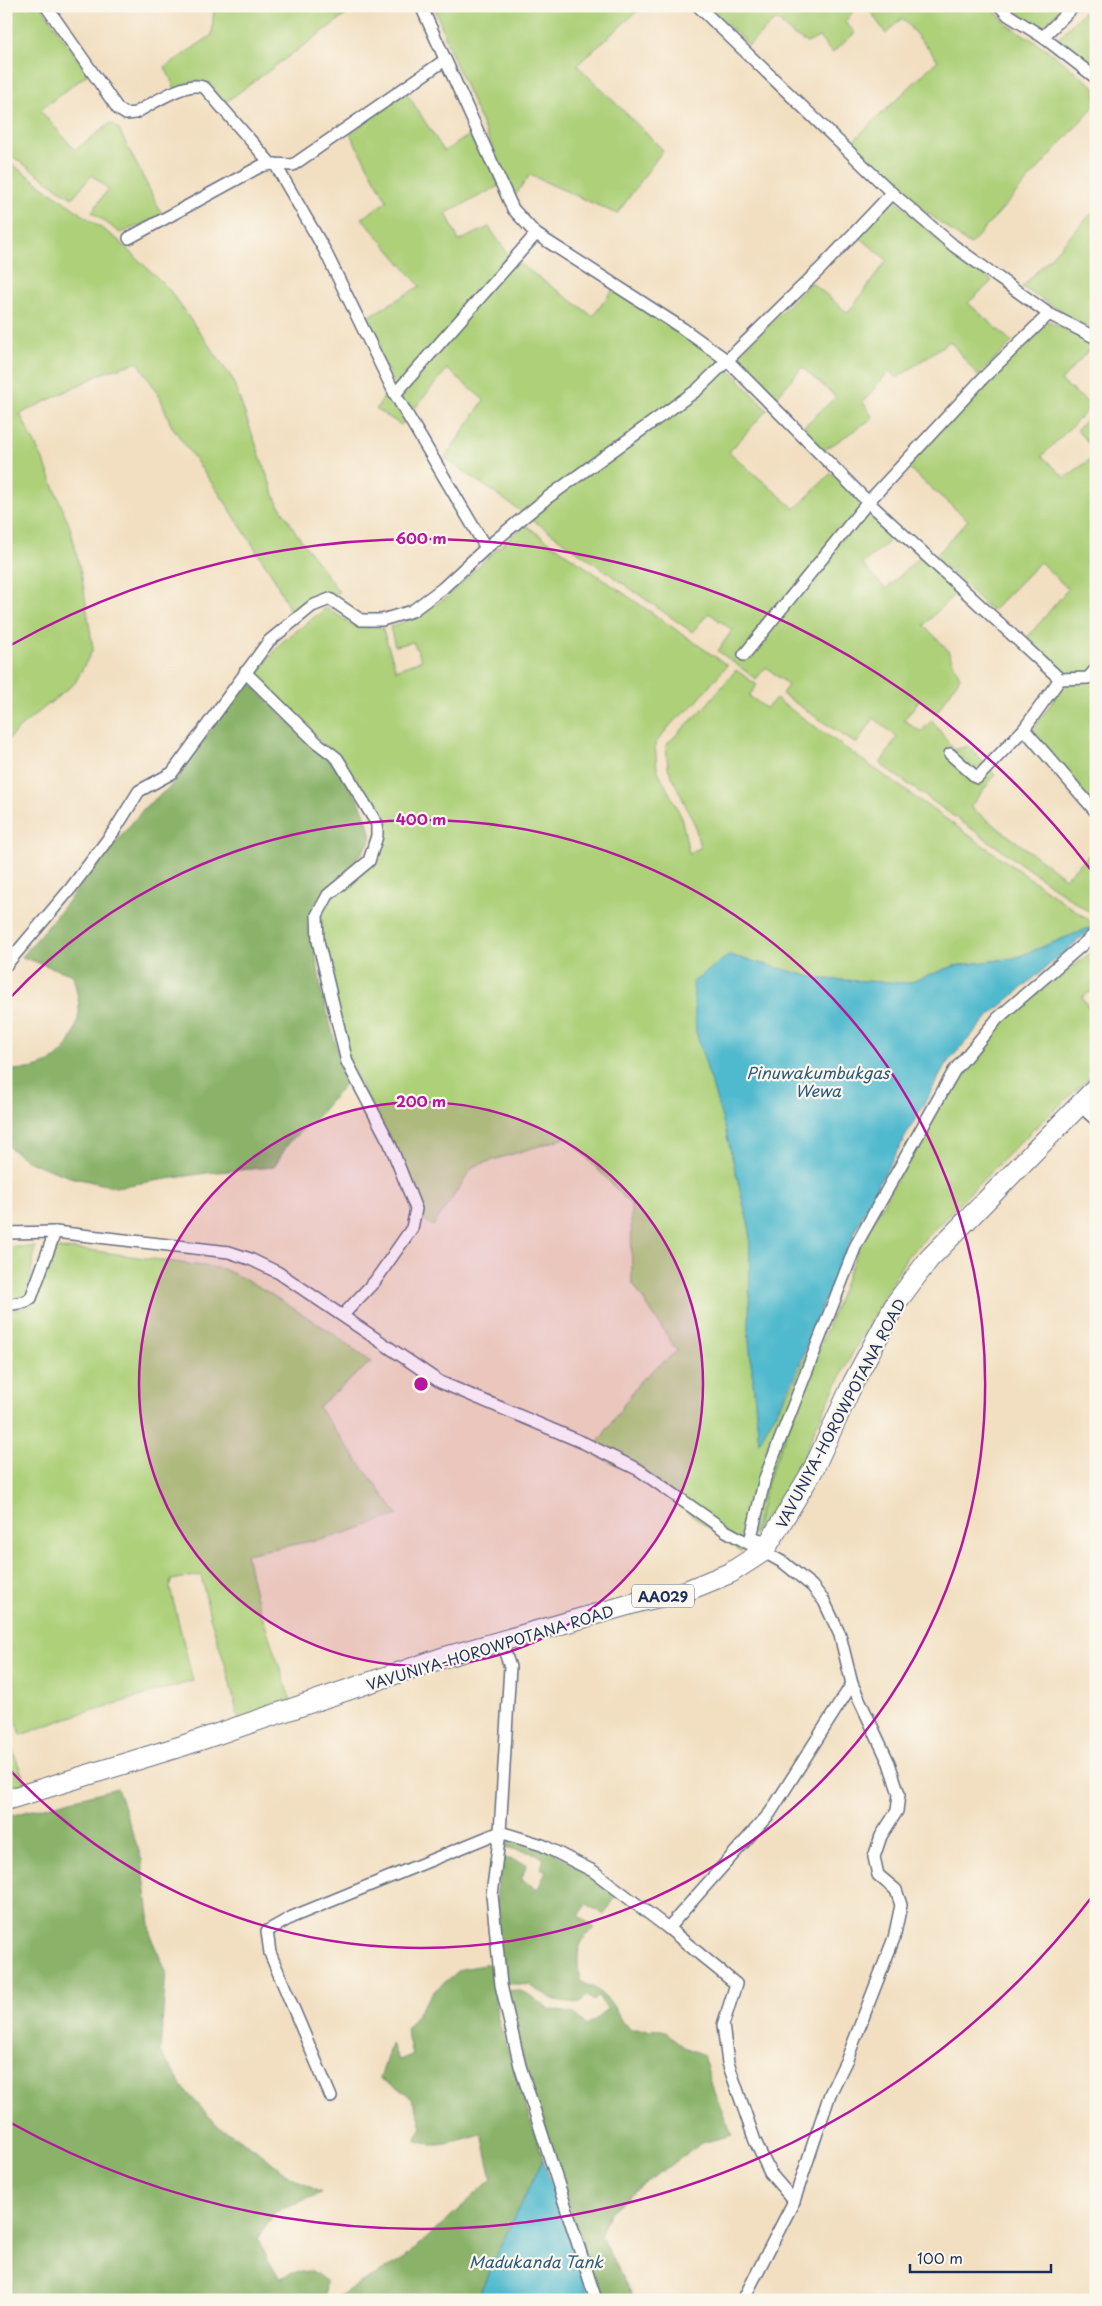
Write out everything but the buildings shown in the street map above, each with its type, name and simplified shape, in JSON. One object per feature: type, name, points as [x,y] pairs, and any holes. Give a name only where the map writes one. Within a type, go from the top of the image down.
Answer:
[{"type":"highway","name":"VAVUNIYA-HOROWPOTANA ROAD","points":[[6,1800],[182,1746],[436,1660],[642,1601],[686,1591],[730,1572],[768,1547],[813,1470],[853,1383],[896,1303],[929,1259],[1096,1088]]},
{"type":"street","points":[[46,6],[118,110],[126,114],[135,113],[187,86],[199,85],[205,88],[273,164],[324,249],[395,394],[486,548]]},
{"type":"street","points":[[422,6],[513,209],[536,234],[682,328],[728,361],[868,502],[1060,679],[1088,678],[1096,669]]},
{"type":"street","points":[[698,6],[892,193],[954,246],[1049,314],[1094,335]]},
{"type":"street","points":[[1000,6],[1008,15],[1042,37],[1096,78]]},
{"type":"street","points":[[1042,37],[1074,6]]},
{"type":"street","points":[[129,238],[261,166],[273,164],[293,165],[445,60]]},
{"type":"street","points":[[6,965],[71,888],[114,831],[139,792],[172,773],[269,641],[312,606],[330,598],[361,620],[382,620],[412,611],[443,588],[486,548],[547,498],[697,390],[728,361],[892,193]]},
{"type":"street","points":[[395,394],[536,234]]},
{"type":"street","points":[[744,655],[868,502],[983,378],[1049,314]]},
{"type":"street","points":[[245,672],[316,742],[337,758],[377,824],[377,836],[369,861],[328,895],[317,915],[318,940],[347,1062],[390,1144],[416,1208],[412,1228],[375,1281],[343,1316]]},
{"type":"street","points":[[950,754],[977,778],[1024,729],[1060,679]]},
{"type":"street","points":[[1024,729],[1096,812]]},
{"type":"street","points":[[744,2300],[794,2201],[830,2094],[847,2058],[894,1938],[901,1905],[896,1890],[878,1874],[874,1857],[881,1836],[897,1811],[899,1794],[888,1763],[852,1684],[840,1635],[824,1601],[812,1586],[768,1547],[751,1537],[765,1478],[856,1245],[954,1071],[998,1018],[1096,933]]},
{"type":"street","points":[[1079,1105],[1096,1120]]},
{"type":"street","points":[[6,1306],[25,1302],[31,1298],[55,1232]]},
{"type":"street","points":[[6,1233],[55,1232],[229,1252],[250,1259],[279,1274],[440,1382],[584,1444],[639,1470],[726,1531],[768,1547]]},
{"type":"street","points":[[501,1641],[510,1667],[500,1832],[492,1895],[501,1986],[520,2066],[596,2300]]},
{"type":"street","points":[[668,1928],[770,1813],[852,1684]]},
{"type":"street","points":[[331,2097],[270,1953],[267,1931],[292,1917],[500,1832],[542,1845],[593,1871],[668,1928],[736,1984],[723,2025],[728,2063],[755,2141],[770,2172],[794,2201]]},
{"type":"green space","points":[[14,6],[41,6],[88,74],[40,110],[75,150],[111,123],[118,128],[163,216],[120,233],[92,212],[108,189],[92,175],[72,198],[6,152],[6,11]]},
{"type":"green space","points":[[214,6],[358,6],[223,104],[199,80],[175,89],[165,67],[212,35]]},
{"type":"green space","points":[[434,6],[643,6],[577,65],[663,150],[617,214],[530,175],[514,197],[451,53]]},
{"type":"green space","points":[[708,6],[857,6],[845,22],[855,33],[832,53],[819,37],[807,43],[793,35],[776,19],[749,45]]},
{"type":"green space","points":[[867,6],[990,6],[1008,25],[1045,48],[1096,88],[1096,104],[970,245],[912,201],[852,142],[938,60],[902,18],[886,34]]},
{"type":"green space","points":[[1008,6],[1064,6],[1042,31]]},
{"type":"green space","points":[[1089,6],[1096,6],[1096,69],[1058,39]]},
{"type":"green space","points":[[406,92],[444,151],[475,132],[499,186],[446,213],[459,241],[489,227],[510,257],[593,316],[614,288],[722,361],[767,410],[729,452],[795,509],[831,473],[896,536],[862,564],[886,589],[921,555],[957,592],[924,625],[947,649],[960,677],[936,714],[920,699],[904,720],[921,732],[932,720],[954,750],[968,746],[995,775],[970,807],[1065,878],[1096,848],[1096,917],[880,764],[897,737],[874,718],[856,744],[782,694],[788,685],[766,667],[756,679],[718,651],[732,630],[709,613],[692,632],[445,458],[484,400],[447,369],[401,425],[376,409],[393,383],[363,320],[420,286],[362,218],[387,201],[350,134]]},
{"type":"green space","points":[[6,160],[118,240],[168,288],[232,378],[276,500],[297,534],[339,592],[317,600],[293,617],[274,578],[227,505],[171,425],[160,397],[138,362],[103,373],[20,414],[45,464],[71,530],[82,578],[93,649],[75,683],[19,728],[6,742]]},
{"type":"green space","points":[[893,197],[950,251],[992,281],[968,303],[1012,342],[978,376],[950,341],[897,378],[889,371],[863,402],[873,418],[823,451],[801,429],[836,397],[802,367],[774,400],[735,359],[811,282],[848,313],[887,260],[857,235]]},
{"type":"green space","points":[[1096,209],[1096,333],[1022,287]]},
{"type":"green space","points":[[1049,321],[1093,345],[1061,381],[1092,406],[1042,456],[1065,478],[1096,455],[1096,821],[1027,738],[1067,681],[1026,639],[1068,589],[1040,562],[992,611],[935,557],[968,520],[907,467],[988,381]]},
{"type":"green space","points":[[1096,408],[1096,453],[1077,430]]},
{"type":"green space","points":[[525,525],[727,665],[694,705],[672,723],[655,744],[657,769],[681,816],[689,853],[700,848],[695,825],[668,768],[666,745],[703,709],[736,670],[757,685],[749,696],[766,708],[776,699],[1096,925],[1015,958],[954,966],[908,983],[820,979],[729,955],[726,1132],[750,1231],[749,1341],[759,1441],[795,1381],[826,1306],[826,1316],[750,1540],[741,1552],[642,1477],[591,1453],[640,1381],[677,1351],[632,1282],[631,1205],[568,1137],[474,1166],[433,1226],[420,1217],[408,1176],[349,1062],[321,938],[321,916],[328,900],[363,871],[381,823],[320,741],[255,677],[281,643],[326,608],[359,628],[382,627],[396,670],[422,660],[413,642],[395,646],[390,627],[416,617],[447,597],[490,555]]},
{"type":"green space","points":[[248,679],[339,771],[354,792],[365,815],[371,840],[359,857],[315,903],[312,933],[322,994],[341,1064],[350,1078],[318,1116],[290,1141],[274,1167],[206,1173],[115,1187],[70,1177],[27,1161],[6,1145],[6,1069],[21,1070],[34,1068],[56,1058],[71,1040],[76,1027],[79,1009],[73,975],[22,957],[145,807],[170,787]]},
{"type":"green space","points":[[1096,949],[1096,992],[1093,990],[1082,997],[1092,1013],[1096,1009],[1096,1072],[1021,1141],[906,1258],[852,1354],[815,1428],[801,1464],[760,1538],[754,1535],[768,1480],[859,1246],[957,1074],[1000,1021]]},
{"type":"green space","points":[[6,1247],[35,1247],[28,1296],[6,1301]]},
{"type":"green space","points":[[45,1248],[95,1251],[224,1269],[256,1285],[331,1332],[371,1362],[318,1407],[398,1515],[336,1536],[246,1554],[255,1595],[292,1704],[239,1721],[226,1667],[210,1617],[201,1575],[171,1580],[170,1588],[193,1681],[67,1718],[21,1735],[6,1692],[6,1312],[21,1309],[35,1298]]},
{"type":"green space","points":[[6,1733],[26,1784],[6,1790]]},
{"type":"green space","points":[[117,1788],[142,1860],[152,1940],[166,1971],[160,2052],[185,2090],[219,2127],[258,2151],[285,2173],[321,2193],[275,2212],[258,2239],[267,2261],[281,2278],[292,2273],[312,2271],[326,2281],[325,2300],[6,2300],[6,1817]]},
{"type":"green space","points":[[501,1834],[550,1850],[618,1893],[604,1915],[587,1904],[579,1916],[595,1928],[583,1940],[578,1952],[580,1981],[596,1989],[612,2004],[622,2022],[630,2029],[663,2030],[684,2047],[703,2055],[714,2092],[732,2135],[702,2143],[637,2189],[609,2213],[600,2236],[635,2300],[599,2300],[532,2095],[505,1991],[518,1990],[529,1995],[548,2009],[575,2014],[587,2026],[608,2009],[598,1997],[594,2001],[587,1996],[580,2003],[557,2001],[529,1985],[502,1983],[496,1900],[501,1857],[527,1864],[521,1880],[538,1889],[546,1871],[540,1868],[544,1859],[537,1854],[500,1846]]},
{"type":"green space","points":[[491,1964],[497,2016],[543,2159],[496,2255],[477,2300],[332,2300],[405,2258],[492,2179],[482,2134],[439,2144],[423,2143],[415,2140],[422,2127],[413,2101],[398,2088],[380,2079],[391,2044],[399,2060],[412,2055],[406,2029],[433,1992],[461,1969]]},
{"type":"water","name":"Pinuwakumbukgas Wewa","points":[[1096,925],[988,1017],[947,1063],[870,1199],[823,1304],[794,1379],[759,1442],[749,1341],[750,1231],[726,1132],[696,1032],[693,982],[729,955],[820,979],[908,983],[954,966],[1015,958]]},
{"type":"water","name":"Madukanda Tank","points":[[543,2159],[590,2300],[477,2300],[496,2255]]}]
